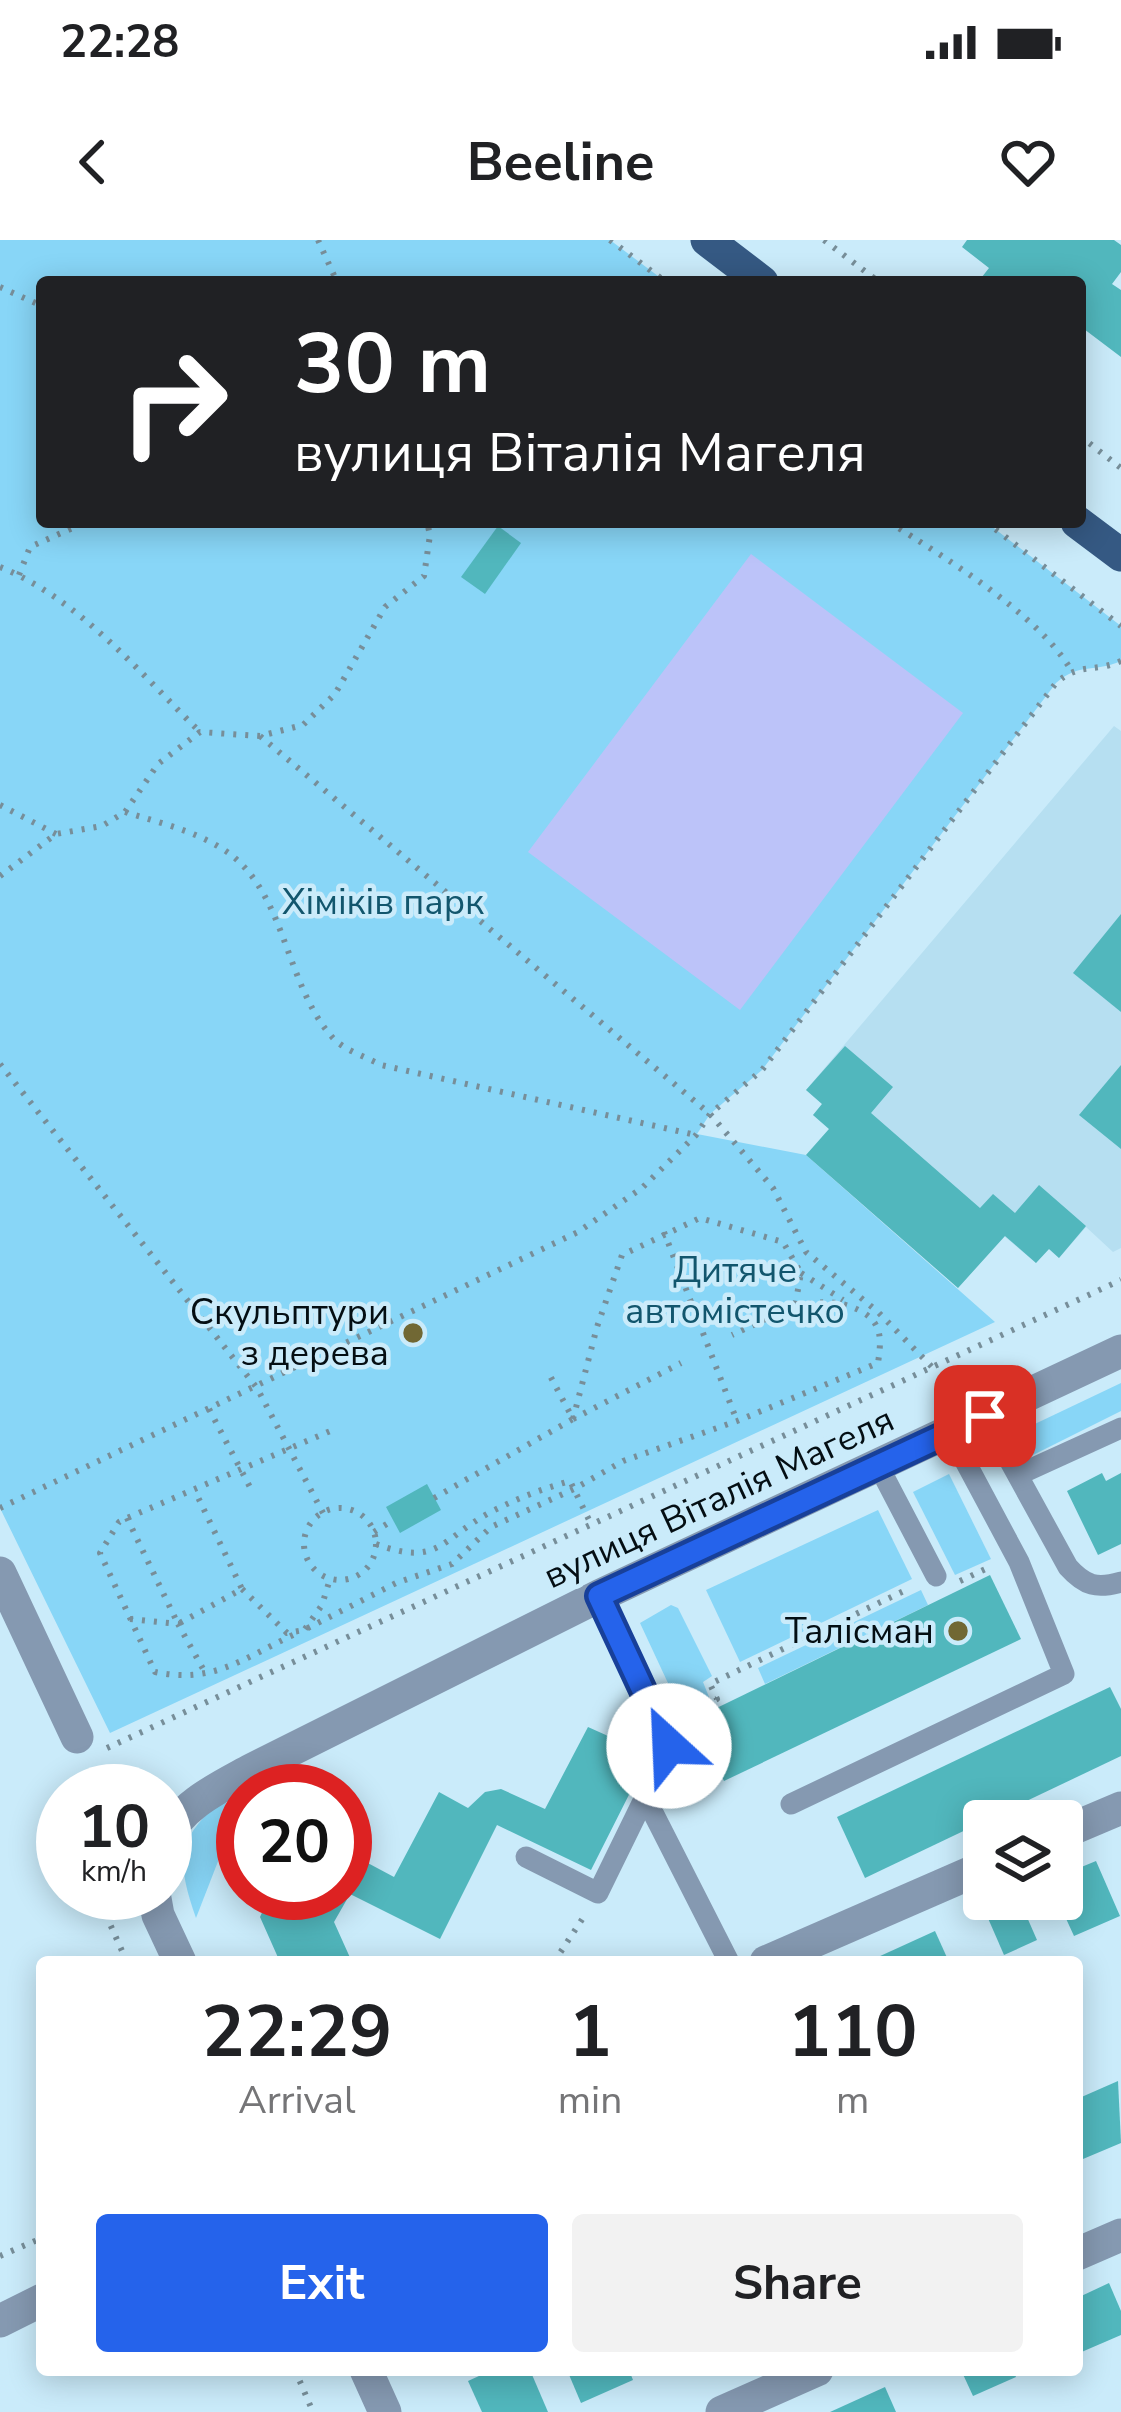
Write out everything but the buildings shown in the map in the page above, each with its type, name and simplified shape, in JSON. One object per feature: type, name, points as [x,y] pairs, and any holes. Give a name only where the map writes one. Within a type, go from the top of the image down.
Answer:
[{"type":"main road","points":[[707,240],[754,276]]},
{"type":"main road","points":[[1085,528],[1121,555]]},
{"type":"street","name":"вулиця Віталія Магеля","points":[[192,1809],[204,1796],[251,1770],[599,1596],[1121,1351]]},
{"type":"street","points":[[0,1573],[82,1747]]},
{"type":"street","points":[[1083,1824],[1121,1808]]},
{"type":"street","points":[[780,1956],[963,1876]]},
{"type":"street","points":[[160,1920],[177,1956]]},
{"type":"street","points":[[1083,2251],[1121,2235]]},
{"type":"street","points":[[0,2321],[36,2303]]},
{"type":"street","points":[[369,2376],[386,2412]]},
{"type":"street","points":[[722,2412],[803,2376]]},
{"type":"lane","points":[[985,1416],[1050,1538],[1082,1583],[1102,1588],[1121,1582]]},
{"type":"lane","points":[[1018,1474],[1121,1428]]},
{"type":"lane","points":[[791,1804],[1064,1674],[1015,1555],[950,1433]]},
{"type":"lane","points":[[879,1467],[936,1576]]},
{"type":"lane","points":[[526,1857],[598,1893],[669,1746],[599,1596]]},
{"type":"lane","points":[[645,1797],[726,1956]]},
{"type":"path","points":[[318,240],[334,276]]},
{"type":"path","points":[[610,240],[658,276]]},
{"type":"path","points":[[824,240],[871,276]]},
{"type":"path","points":[[0,287],[36,303]]},
{"type":"path","points":[[1086,441],[1121,468]]},
{"type":"path","points":[[19,575],[30,547],[73,528]]},
{"type":"path","points":[[0,568],[19,575],[97,630],[200,732],[260,736],[303,725],[335,694],[385,607],[424,576],[429,528]]},
{"type":"path","points":[[899,528],[956,565],[1058,647],[1071,670]]},
{"type":"path","points":[[994,528],[1121,626]]},
{"type":"path","points":[[0,1508],[578,1232],[642,1188],[696,1135],[710,1114],[762,1070],[1056,683],[1071,670],[1108,667],[1121,661]]},
{"type":"path","points":[[0,876],[56,834],[102,826],[125,812],[158,764],[200,732]]},
{"type":"path","points":[[260,736],[710,1114],[773,1188],[806,1252],[878,1312],[934,1369]]},
{"type":"path","points":[[0,805],[56,834]]},
{"type":"path","points":[[125,812],[224,849],[258,882],[310,1004],[335,1041],[381,1065],[696,1135]]},
{"type":"path","points":[[0,1064],[257,1388],[323,1513]]},
{"type":"path","points":[[335,1429],[119,1522],[100,1553],[155,1672],[183,1678],[207,1676],[396,1583],[452,1564],[490,1527],[623,1461],[878,1363],[881,1341],[874,1320],[802,1273],[783,1242],[700,1218],[622,1255],[572,1419]]},
{"type":"path","points":[[664,1232],[736,1421]]},
{"type":"path","points":[[795,1306],[802,1273]]},
{"type":"path","points":[[82,1747],[592,1526],[1121,1280]]},
{"type":"path","points":[[732,1335],[795,1306],[843,1300]]},
{"type":"path","points":[[434,1498],[572,1419],[681,1364]]},
{"type":"path","points":[[547,1370],[572,1419]]},
{"type":"path","points":[[209,1408],[252,1491]]},
{"type":"path","points":[[376,1544],[406,1555],[442,1547],[484,1515],[531,1492],[570,1481],[592,1526]]},
{"type":"path","points":[[194,1491],[242,1589],[287,1633],[304,1630],[322,1605],[330,1579]]},
{"type":"path","points":[[334,1508],[358,1513],[374,1532],[376,1544],[369,1567],[360,1574],[330,1579],[316,1571],[305,1551],[308,1529],[334,1508]]},
{"type":"path","points":[[127,1518],[207,1676]]},
{"type":"path","points":[[374,1532],[393,1520]]},
{"type":"path","points":[[660,1728],[717,1699],[710,1684],[936,1576],[955,1583],[1015,1555]]},
{"type":"path","points":[[130,1619],[178,1624],[242,1589]]},
{"type":"path","points":[[558,1956],[598,1893]]},
{"type":"path","points":[[108,1920],[124,1956]]},
{"type":"path","points":[[0,2256],[36,2241]]},
{"type":"path","points":[[298,2376],[314,2412]]},
{"type":"shaded area","points":[[751,554],[963,713],[740,1010],[528,852]]},
{"type":"shaded area","points":[[1114,726],[1121,731],[1121,1248],[1113,1252],[1086,1227],[1059,1258],[1049,1249],[1036,1263],[1004,1236],[958,1288],[806,1155],[829,1129],[813,1115],[822,1104],[806,1090]]},
{"type":"green space","name":"Хіміків парк","points":[[0,240],[610,240],[658,276],[36,276],[36,528],[994,528],[1121,626],[1121,661],[1072,672],[1056,683],[762,1070],[710,1114],[697,1134],[806,1155],[995,1322],[110,1733],[0,1508]]},
{"type":"green space","points":[[1121,1383],[1121,1411],[1031,1456],[1018,1432]]},
{"type":"green space","points":[[949,1474],[991,1559],[955,1575],[913,1492]]},
{"type":"green space","points":[[878,1510],[912,1579],[740,1662],[706,1590]]},
{"type":"green space","points":[[921,1590],[928,1605],[765,1684],[758,1668]]},
{"type":"green space","points":[[671,1605],[678,1608],[712,1676],[703,1682],[709,1697],[681,1711],[640,1623]]},
{"type":"green space","points":[[216,1807],[216,1867],[196,1918],[192,1834]]},
{"type":"place","name":"Скульптури з дерева","points":[[413,1333]]},
{"type":"place","name":"Талісман","points":[[958,1631]]},
{"type":"route","points":[[669,1746],[599,1596],[985,1416]]},
{"type":"park label","name":"Дитяче автомістечко","points":[[735,1290]]}]
